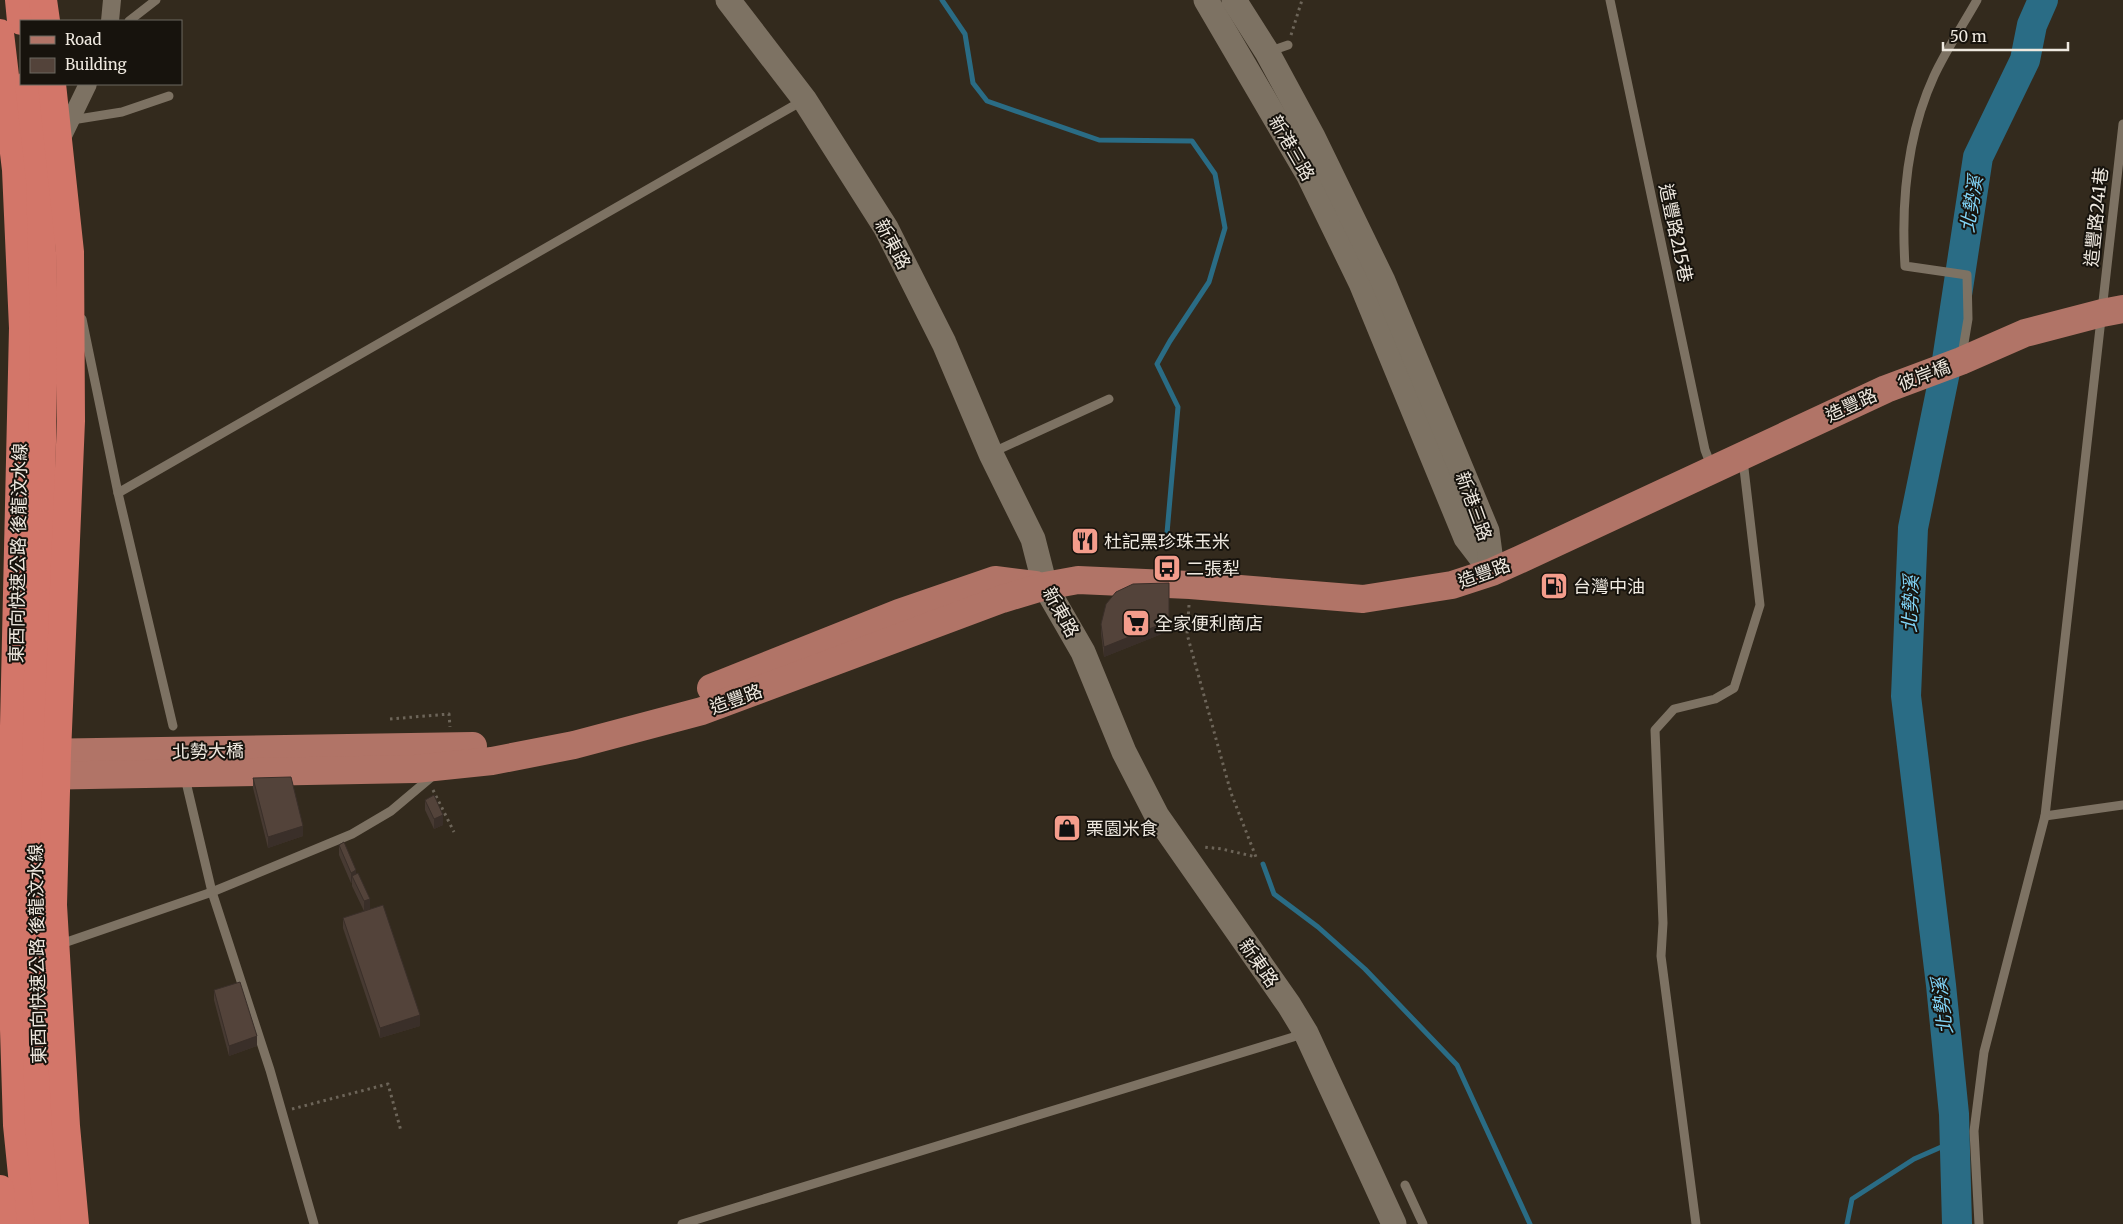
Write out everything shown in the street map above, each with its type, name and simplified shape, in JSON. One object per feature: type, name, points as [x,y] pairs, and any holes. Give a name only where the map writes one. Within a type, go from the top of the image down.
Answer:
[{"type":"highway","points":[[19,0],[21,20]]},
{"type":"highway","points":[[43,0],[46,20]]},
{"type":"highway","name":"東西向快速公路 後龍汶水線","points":[[0,33],[16,170],[23,328],[10,903],[17,1125],[27,1224]]},
{"type":"highway","name":"東西向快速公路 後龍汶水線","points":[[29,85],[40,180],[44,326],[34,905],[40,1127],[49,1224]]},
{"type":"highway","points":[[52,85],[70,252],[71,421],[53,905],[66,1126],[75,1224]]},
{"type":"highway","points":[[0,1189],[4,1224]]},
{"type":"main road","name":"新東路","points":[[728,0],[804,99],[886,228],[944,343],[991,454],[1033,539],[1045,586],[1083,652],[1124,752],[1157,816],[1289,1005],[1306,1033],[1394,1224]]},
{"type":"main road","name":"新港三路","points":[[1206,0],[1262,55]]},
{"type":"main road","name":"新港三路","points":[[1234,0],[1262,55],[1312,137],[1383,281],[1486,530],[1492,572]]},
{"type":"main road","points":[[1961,361],[2025,333],[2113,311]]},
{"type":"main road","name":"彼岸橋","points":[[1886,389],[1961,361]]},
{"type":"main road","name":"造豐路","points":[[431,762],[488,745],[570,729],[696,694],[899,613],[995,580],[1045,586],[1078,580],[1190,584],[1362,599],[1452,585],[1492,572],[1886,389]]},
{"type":"main road","name":"北勢大橋","points":[[0,754],[57,764],[431,762]]},
{"type":"main road","name":"北勢大橋","points":[[0,776],[57,764]]},
{"type":"street","points":[[110,20],[112,0]]},
{"type":"street","points":[[38,1224],[28,1132],[25,957],[28,234],[49,162],[72,120],[88,85]]},
{"type":"lane","points":[[130,20],[156,0]]},
{"type":"lane","name":"造豐路215巷","points":[[1610,0],[1705,450],[1714,470]]},
{"type":"lane","points":[[1961,361],[1968,319],[1967,275],[1905,266],[1902,224],[1909,163],[1918,118],[1934,76],[1977,0]]},
{"type":"lane","points":[[72,120],[122,112],[169,96]]},
{"type":"lane","points":[[118,493],[804,99]]},
{"type":"lane","name":"造豐路241巷","points":[[1979,1224],[1974,1131],[1984,1052],[2046,816],[2113,311],[2123,124]]},
{"type":"lane","points":[[51,172],[118,493],[173,726]]},
{"type":"lane","points":[[991,454],[1109,399]]},
{"type":"lane","points":[[1696,1224],[1661,956],[1663,923],[1655,730],[1674,709],[1716,699],[1734,688],[1760,605],[1743,454]]},
{"type":"lane","points":[[25,957],[212,892],[352,834],[391,811],[431,762]]},
{"type":"lane","points":[[186,782],[212,892],[282,1112],[314,1224]]},
{"type":"lane","points":[[2046,816],[2123,805]]},
{"type":"lane","points":[[682,1224],[1306,1033]]},
{"type":"lane","points":[[1405,1185],[1423,1224]]},
{"type":"path","points":[[1262,55],[1302,0]]},
{"type":"path","points":[[1177,846],[1222,848],[1256,857],[1231,793],[1188,634],[1190,584]]},
{"type":"path","points":[[390,719],[449,714],[431,762],[454,832]]},
{"type":"path","points":[[282,1112],[388,1084],[401,1130]]},
{"type":"building","name":"全家便利商店","points":[[1169,583],[1169,621],[1104,647],[1101,624],[1106,604],[1116,592],[1133,584]]},
{"type":"building","points":[[291,777],[303,826],[268,837],[253,778]]},
{"type":"building","points":[[434,795],[443,815],[434,819],[425,800]]},
{"type":"building","points":[[344,842],[356,870],[351,873],[339,845]]},
{"type":"building","points":[[358,873],[370,899],[364,901],[352,876]]},
{"type":"building","points":[[383,905],[420,1015],[380,1028],[343,918]]},
{"type":"building","points":[[240,982],[257,1036],[229,1046],[214,990]]},
{"type":"waterway","points":[[942,0],[965,34],[973,83],[987,101],[1099,140],[1192,141],[1215,174],[1225,228],[1209,282],[1157,364],[1178,407],[1167,533]]},
{"type":"waterway","name":"北勢溪","points":[[1957,1224],[1954,1114],[1941,985],[1906,696],[1913,528],[1946,367],[1978,157],[2025,60],[2032,25],[2043,0]]},
{"type":"waterway","points":[[1263,864],[1274,894],[1318,927],[1365,969],[1457,1065],[1530,1224]]},
{"type":"waterway","points":[[1847,1224],[1852,1199],[1914,1159],[1955,1141]]},
{"type":"place","name":"杜記黑珍珠玉米","points":[[1085,541]]},
{"type":"place","name":"二張犁","points":[[1167,568]]},
{"type":"place","name":"台灣中油","points":[[1554,586]]},
{"type":"place","name":"全家便利商店","points":[[1136,623]]},
{"type":"place","name":"栗園米食","points":[[1067,828]]}]
